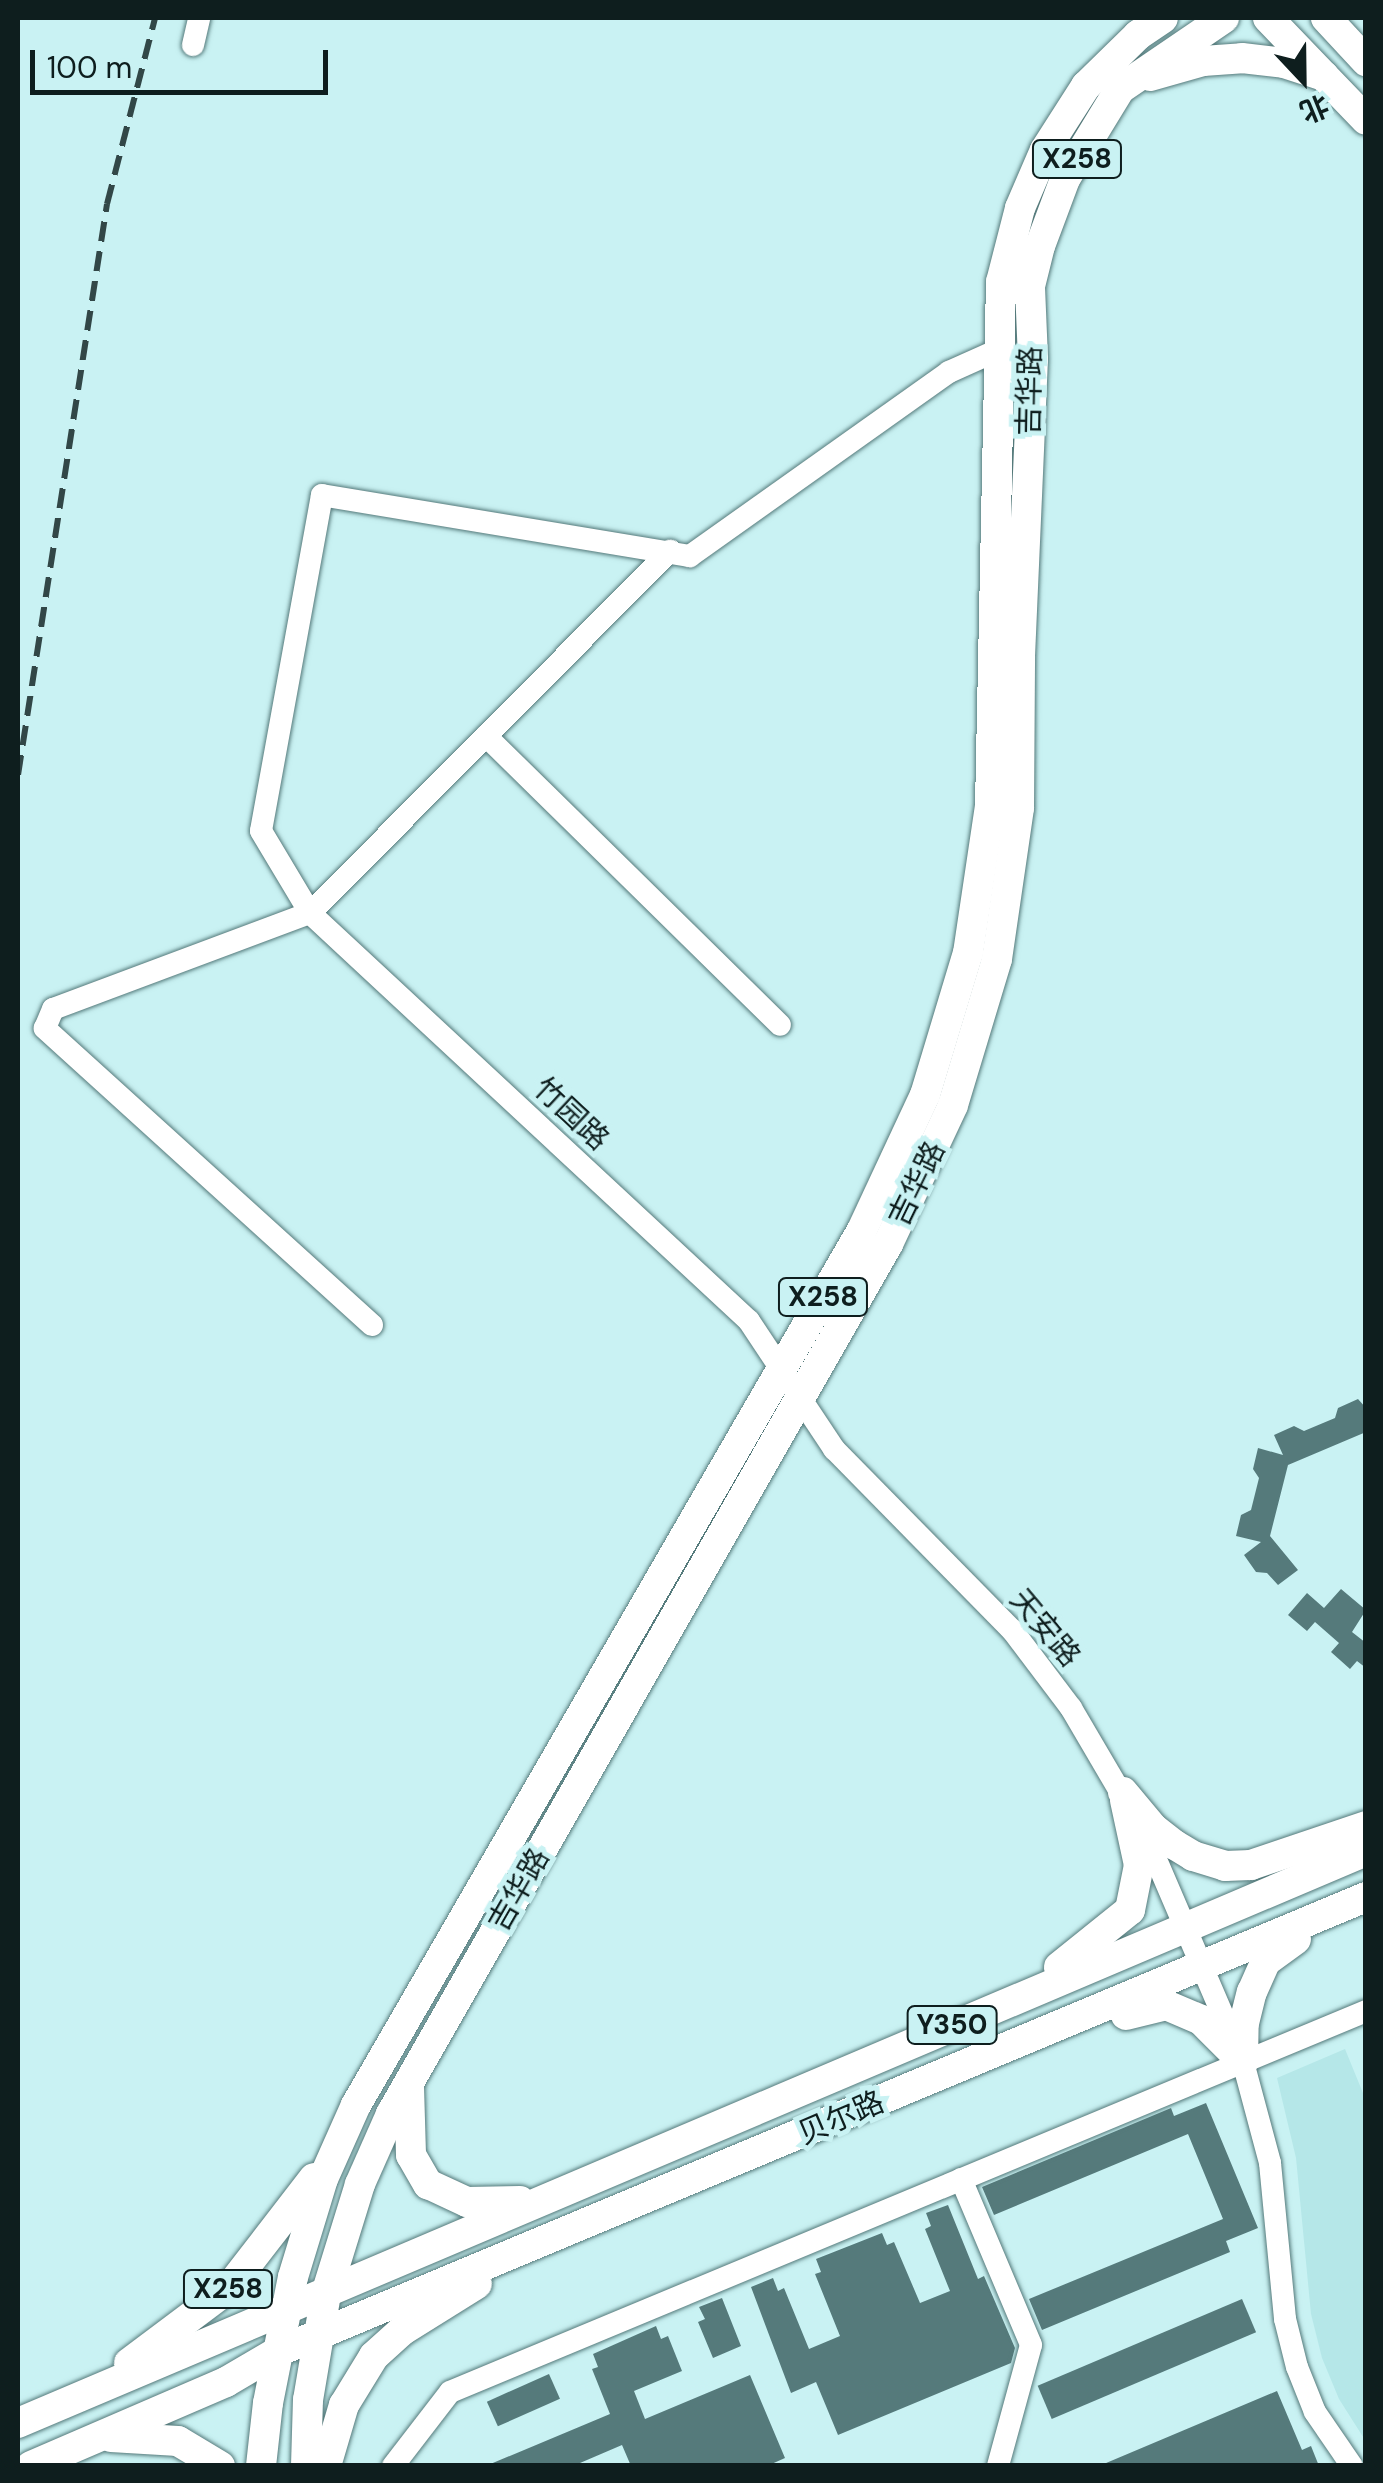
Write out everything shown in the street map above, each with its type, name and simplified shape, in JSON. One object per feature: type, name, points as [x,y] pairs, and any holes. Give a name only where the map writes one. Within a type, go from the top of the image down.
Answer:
[{"type":"main road","name":"吉华路","points":[[336,2148],[378,2064],[862,1230],[906,1141],[942,1048],[968,953],[991,790],[1001,282],[1020,208],[1045,150],[1086,86],[1138,35],[1163,18]]},
{"type":"main road","name":"吉华路","points":[[306,2466],[316,2336],[360,2184],[410,2080],[888,1244],[934,1152],[970,1058],[993,976],[1020,808],[1020,656],[1032,359],[1030,286],[1065,179],[1120,89],[1224,18]]},
{"type":"main road","points":[[1268,18],[1366,120]]},
{"type":"main road","points":[[1326,18],[1366,61]]},
{"type":"main road","points":[[1120,89],[1165,70],[1242,58],[1284,62],[1324,76]]},
{"type":"main road","points":[[1123,1792],[1154,1828],[1175,1844],[1192,1856],[1225,1866],[1252,1865],[1366,1826]]},
{"type":"main road","points":[[1008,2001],[1103,1935],[1130,1910],[1140,1865],[1123,1792]]},
{"type":"main road","name":"贝尔路","points":[[326,2294],[538,2200],[1366,1851]]},
{"type":"main road","points":[[1243,2062],[1244,2022],[1266,1961],[1366,1898]]},
{"type":"main road","name":"贝尔路","points":[[316,2336],[1366,1898]]},
{"type":"main road","points":[[897,2095],[996,2070],[1140,2009],[1166,2005],[1201,2020],[1243,2062]]},
{"type":"main road","points":[[410,2080],[409,2145],[415,2166],[428,2184],[467,2202],[538,2200]]},
{"type":"main road","points":[[261,2466],[285,2310],[307,2228],[336,2148]]},
{"type":"main road","name":"X258","points":[[86,2395],[230,2288],[336,2148]]},
{"type":"main road","points":[[326,2466],[344,2404],[374,2356],[403,2330],[550,2238]]},
{"type":"main road","name":"X258","points":[[18,2423],[326,2294]]},
{"type":"main road","name":"X258","points":[[31,2466],[226,2382],[277,2352],[316,2336]]},
{"type":"main road","points":[[103,2436],[178,2440],[220,2466]]},
{"type":"street","points":[[194,45],[199,18]]},
{"type":"street","points":[[372,1325],[45,1028],[53,1009],[310,913],[670,551],[690,556],[949,372],[998,350]]},
{"type":"street","name":"竹园路","points":[[670,551],[322,495],[261,831],[310,913],[749,1321],[781,1369]]},
{"type":"street","points":[[486,736],[780,1026]]},
{"type":"street","name":"天安路","points":[[781,1369],[834,1449],[1012,1630],[1071,1708],[1123,1792],[1243,2062],[1270,2163],[1285,2319],[1296,2366],[1316,2412],[1352,2466]]},
{"type":"street","points":[[393,2466],[450,2392],[1366,2011]]},
{"type":"street","points":[[961,2179],[1030,2345],[998,2466]]},
{"type":"shaded area","points":[[1345,2049],[1365,2098],[1365,2440],[1339,2399],[1322,2358],[1311,2314],[1296,2158],[1277,2078]]},
{"type":"building","points":[[1358,1399],[1366,1408],[1366,1432],[1288,1465],[1270,1536],[1298,1570],[1278,1585],[1267,1573],[1256,1572],[1244,1555],[1261,1542],[1236,1536],[1241,1515],[1251,1510],[1259,1478],[1253,1469],[1258,1448],[1283,1455],[1274,1435],[1294,1426],[1304,1431],[1335,1418],[1338,1408]]},
{"type":"building","points":[[1341,1589],[1366,1610],[1352,1632],[1366,1643],[1366,1668],[1357,1661],[1350,1669],[1331,1652],[1339,1643],[1315,1622],[1307,1631],[1288,1615],[1307,1593],[1324,1608]]},
{"type":"building","points":[[1206,2103],[1258,2228],[1226,2241],[1230,2252],[1042,2330],[1029,2299],[1223,2219],[1188,2134],[994,2215],[982,2187],[1171,2108],[1174,2116]]},
{"type":"building","points":[[948,2205],[978,2279],[984,2276],[1015,2348],[1011,2363],[838,2435],[816,2382],[791,2393],[751,2287],[773,2278],[778,2291],[784,2288],[809,2349],[840,2336],[815,2274],[821,2272],[816,2259],[882,2233],[887,2245],[894,2242],[920,2303],[950,2291],[925,2229],[931,2226],[926,2213]]},
{"type":"building","points":[[722,2298],[741,2346],[713,2358],[698,2322],[705,2319],[699,2307]]},
{"type":"building","points":[[1242,2299],[1256,2332],[1052,2419],[1038,2386]]},
{"type":"building","points":[[656,2326],[661,2339],[668,2336],[682,2371],[634,2391],[645,2419],[750,2375],[785,2458],[767,2466],[631,2466],[622,2445],[573,2466],[488,2465],[610,2414],[592,2369],[598,2367],[593,2354]]},
{"type":"building","points":[[549,2374],[560,2399],[498,2426],[487,2402]]},
{"type":"building","points":[[1277,2391],[1302,2450],[1311,2446],[1319,2466],[1099,2466]]},
{"type":"railway","points":[[18,775],[107,204],[155,18]]}]
